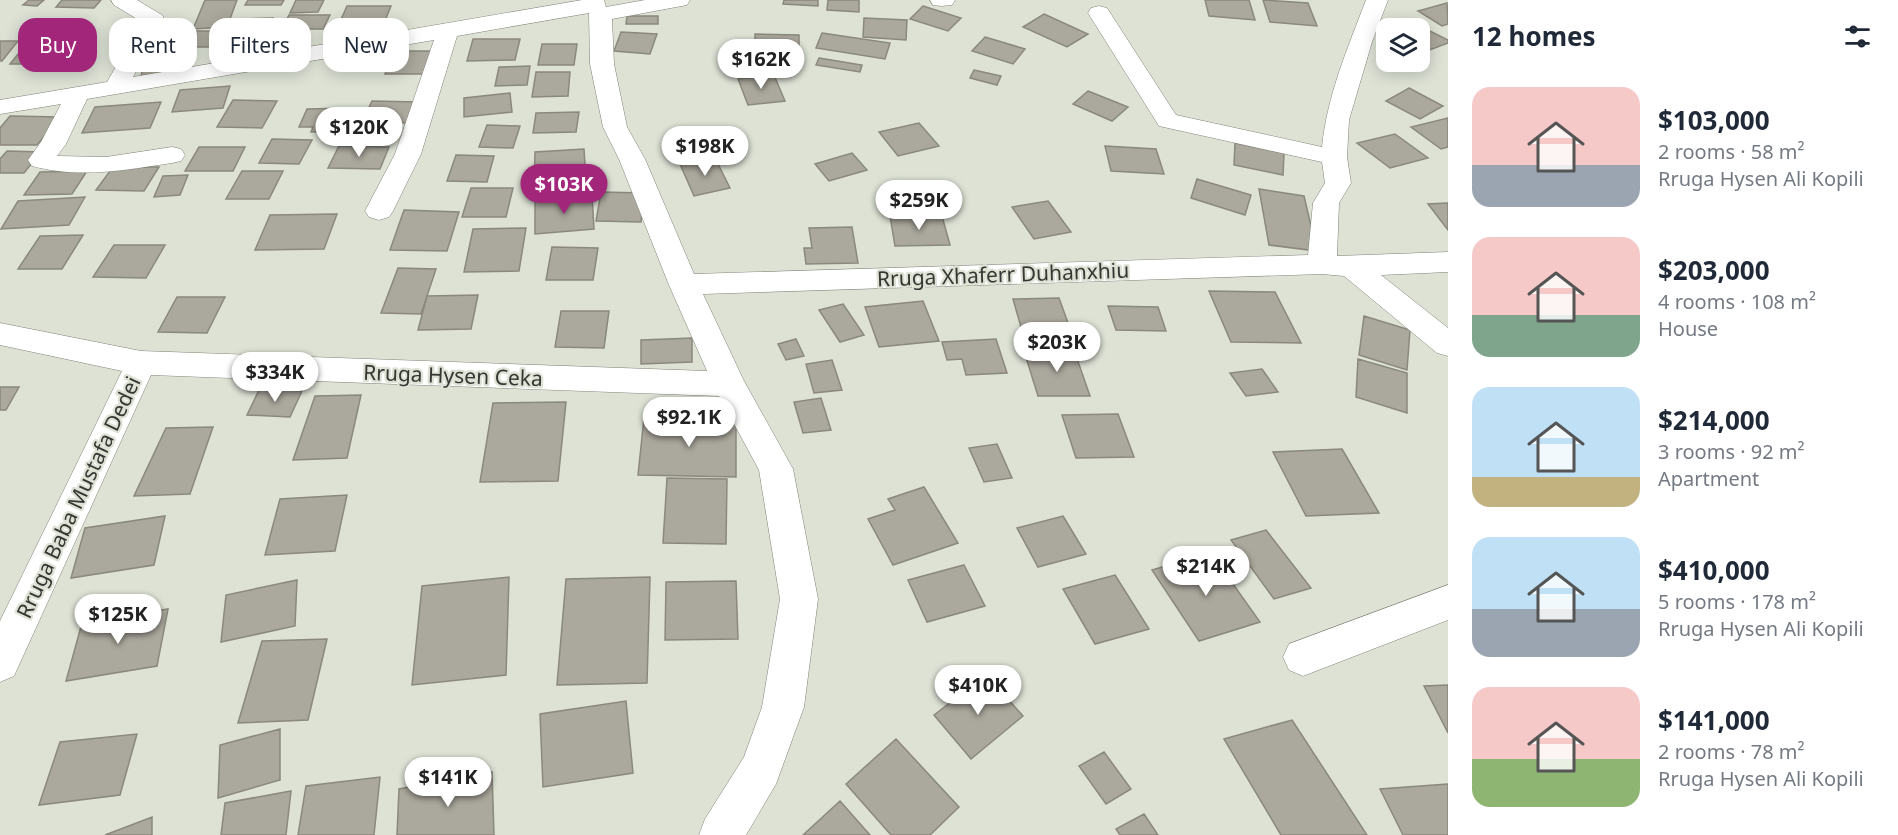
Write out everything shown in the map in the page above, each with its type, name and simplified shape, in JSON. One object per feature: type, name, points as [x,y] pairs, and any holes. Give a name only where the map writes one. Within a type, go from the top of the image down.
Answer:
[{"type":"street","points":[[116,86],[154,20],[122,0]]},
{"type":"street","points":[[0,107],[596,7],[679,0]]},
{"type":"street","points":[[1322,264],[1326,203],[1338,183],[1334,157],[1340,108],[1364,31],[1377,0]]},
{"type":"street","points":[[596,7],[602,64],[615,128],[632,159],[684,285],[729,384],[776,469],[800,599],[783,707],[761,769],[721,835]]},
{"type":"street","points":[[1099,13],[1168,120],[1334,157]]},
{"type":"street","points":[[379,211],[408,154],[447,33]]},
{"type":"street","points":[[78,93],[53,144],[41,160],[55,165],[88,165],[172,155]]},
{"type":"street","name":"Rruga Xhaferr Duhanxhiu","points":[[684,285],[1322,264],[1353,268],[1418,262],[1448,262]]},
{"type":"street","points":[[1353,268],[1448,345]]},
{"type":"street","name":"Rruga Hysen Ceka","points":[[0,334],[141,363],[729,384]]},
{"type":"street","name":"Rruga Baba Mustafa Dedei","points":[[0,663],[141,363]]},
{"type":"street","points":[[1303,657],[1448,602]]},
{"type":"building","points":[[29,0],[44,0],[37,6],[23,5]]},
{"type":"building","points":[[62,0],[101,0],[94,8],[56,7]]},
{"type":"building","points":[[205,0],[237,0],[230,18],[209,18],[209,28],[197,29],[197,19]]},
{"type":"building","points":[[248,0],[284,0],[281,5],[245,5]]},
{"type":"building","points":[[296,0],[324,0],[318,12],[290,13]]},
{"type":"building","points":[[784,0],[818,0],[818,6],[783,4]]},
{"type":"building","points":[[828,0],[859,0],[859,12],[827,10]]},
{"type":"building","points":[[1205,0],[1249,0],[1255,20],[1209,16]]},
{"type":"building","points":[[1263,0],[1308,3],[1317,26],[1270,22]]},
{"type":"building","points":[[1447,3],[1448,24],[1442,26],[1418,11]]},
{"type":"building","points":[[347,6],[391,6],[386,18],[342,18]]},
{"type":"building","points":[[923,6],[961,18],[948,31],[910,19]]},
{"type":"building","points":[[1044,14],[1088,34],[1067,47],[1023,27]]},
{"type":"building","points":[[289,15],[330,15],[328,18],[323,18],[323,29],[311,29],[311,18],[288,18]]},
{"type":"building","points":[[627,16],[658,16],[658,24],[626,24]]},
{"type":"building","points":[[864,18],[907,20],[906,40],[863,37]]},
{"type":"building","points":[[197,31],[209,31],[209,47],[197,47]]},
{"type":"building","points":[[1430,31],[1448,40],[1448,43],[1430,50]]},
{"type":"building","points":[[621,32],[657,34],[650,54],[614,51]]},
{"type":"building","points":[[822,33],[890,43],[885,59],[816,48]]},
{"type":"building","points":[[755,34],[799,35],[799,49],[755,49]]},
{"type":"building","points":[[985,37],[1025,49],[1013,64],[972,51]]},
{"type":"building","points":[[473,39],[520,39],[515,60],[467,61]]},
{"type":"building","points":[[0,41],[18,41],[2,61],[0,61]]},
{"type":"building","points":[[542,44],[577,44],[574,65],[538,65]]},
{"type":"building","points":[[409,51],[434,51],[426,74],[385,74],[386,72],[409,72]]},
{"type":"building","points":[[18,54],[18,64],[10,64]]},
{"type":"building","points":[[819,58],[862,65],[860,72],[816,65]]},
{"type":"building","points":[[530,66],[527,85],[495,86],[499,67]]},
{"type":"building","points":[[974,70],[1001,76],[997,85],[970,78]]},
{"type":"building","points":[[142,72],[171,72],[171,75],[141,80]]},
{"type":"building","points":[[536,72],[570,72],[568,96],[532,97]]},
{"type":"building","points":[[774,75],[785,101],[748,105],[738,79]]},
{"type":"building","points":[[230,86],[223,108],[172,112],[180,90]]},
{"type":"building","points":[[1409,88],[1443,106],[1420,119],[1386,101]]},
{"type":"building","points":[[1088,91],[1128,107],[1112,121],[1073,104]]},
{"type":"building","points":[[510,93],[512,112],[464,117],[464,98]]},
{"type":"building","points":[[233,100],[277,101],[262,128],[217,127]]},
{"type":"building","points":[[372,101],[417,102],[408,123],[362,122]]},
{"type":"building","points":[[161,102],[150,128],[82,133],[95,107]]},
{"type":"building","points":[[351,108],[342,131],[311,132],[313,127],[299,127],[307,109]]},
{"type":"building","points":[[579,112],[576,132],[533,133],[536,113]]},
{"type":"building","points":[[10,116],[60,117],[37,145],[0,145],[0,128]]},
{"type":"building","points":[[1448,118],[1448,147],[1441,149],[1411,127]]},
{"type":"building","points":[[919,123],[939,146],[898,156],[879,132]]},
{"type":"building","points":[[487,125],[520,126],[513,148],[479,147]]},
{"type":"building","points":[[1395,134],[1428,158],[1390,168],[1357,143]]},
{"type":"building","points":[[272,139],[312,140],[299,164],[259,163]]},
{"type":"building","points":[[1235,143],[1284,153],[1283,175],[1234,165]]},
{"type":"building","points":[[339,146],[389,147],[380,169],[328,168]]},
{"type":"building","points":[[1105,146],[1156,149],[1164,174],[1111,171]]},
{"type":"building","points":[[199,147],[245,147],[233,171],[185,171]]},
{"type":"building","points":[[584,149],[586,181],[534,185],[535,152]]},
{"type":"building","points":[[7,151],[41,152],[24,173],[0,173],[0,159]]},
{"type":"building","points":[[852,153],[867,170],[829,181],[815,164]]},
{"type":"building","points":[[456,155],[494,156],[487,182],[447,181]]},
{"type":"building","points":[[715,158],[730,188],[694,196],[680,164]]},
{"type":"building","points":[[113,167],[159,167],[144,191],[96,190]]},
{"type":"building","points":[[87,171],[72,194],[24,195],[40,172]]},
{"type":"building","points":[[242,171],[283,171],[269,199],[226,199]]},
{"type":"building","points":[[188,175],[180,195],[154,197],[163,176]]},
{"type":"building","points":[[1197,179],[1251,195],[1245,215],[1191,198]]},
{"type":"building","points":[[471,188],[513,188],[506,217],[462,217]]},
{"type":"building","points":[[1259,189],[1304,196],[1317,251],[1269,245]]},
{"type":"building","points":[[601,192],[644,193],[641,222],[596,221]]},
{"type":"building","points":[[592,195],[594,229],[535,234],[535,200]]},
{"type":"building","points":[[85,197],[69,225],[1,229],[18,201]]},
{"type":"building","points":[[1048,201],[1071,232],[1034,239],[1012,207]]},
{"type":"building","points":[[1448,203],[1448,230],[1428,204]]},
{"type":"building","points":[[404,210],[459,212],[447,251],[390,250]]},
{"type":"building","points":[[337,214],[324,249],[255,250],[270,215]]},
{"type":"building","points":[[890,216],[942,216],[950,245],[895,246]]},
{"type":"building","points":[[852,227],[858,263],[806,264],[804,248],[812,248],[809,228]]},
{"type":"building","points":[[526,228],[519,271],[464,272],[473,229]]},
{"type":"building","points":[[83,235],[62,269],[18,269],[40,236]]},
{"type":"building","points":[[114,245],[165,245],[146,278],[93,277]]},
{"type":"building","points":[[552,247],[598,248],[593,280],[546,280]]},
{"type":"building","points":[[398,268],[436,269],[421,314],[381,313]]},
{"type":"building","points":[[1209,291],[1275,292],[1301,343],[1231,342]]},
{"type":"building","points":[[478,295],[471,329],[418,330],[427,296]]},
{"type":"building","points":[[177,297],[225,297],[207,333],[158,332]]},
{"type":"building","points":[[1059,298],[1072,334],[1051,334],[1054,344],[1026,345],[1013,299]]},
{"type":"building","points":[[923,301],[939,341],[879,347],[865,307]]},
{"type":"building","points":[[843,304],[864,335],[840,342],[819,310]]},
{"type":"building","points":[[1108,306],[1158,307],[1166,331],[1116,330]]},
{"type":"building","points":[[561,311],[609,311],[604,348],[555,347]]},
{"type":"building","points":[[1364,316],[1410,330],[1407,370],[1359,355]]},
{"type":"building","points":[[692,338],[692,362],[641,364],[641,340]]},
{"type":"building","points":[[796,339],[804,356],[786,360],[778,344]]},
{"type":"building","points":[[996,339],[1007,373],[966,375],[962,359],[947,360],[942,342]]},
{"type":"building","points":[[1074,350],[1090,396],[1038,396],[1024,351]]},
{"type":"building","points":[[1358,359],[1407,373],[1407,413],[1356,397]]},
{"type":"building","points":[[832,360],[842,390],[814,393],[806,364]]},
{"type":"building","points":[[1262,369],[1278,392],[1246,396],[1230,373]]},
{"type":"building","points":[[0,387],[19,387],[6,410],[0,410]]},
{"type":"building","points":[[260,388],[302,391],[290,417],[247,415]]},
{"type":"building","points":[[361,395],[347,458],[293,460],[315,396]]},
{"type":"building","points":[[821,398],[831,430],[803,433],[794,402]]},
{"type":"building","points":[[566,402],[558,481],[480,482],[493,403]]},
{"type":"building","points":[[1118,414],[1134,457],[1076,458],[1062,415]]},
{"type":"building","points":[[644,418],[736,419],[736,477],[638,475]]},
{"type":"building","points":[[213,427],[190,494],[134,496],[166,428]]},
{"type":"building","points":[[997,444],[1012,478],[984,482],[969,448]]},
{"type":"building","points":[[1342,449],[1379,513],[1306,516],[1273,452]]},
{"type":"building","points":[[667,478],[727,479],[726,544],[663,543]]},
{"type":"building","points":[[924,487],[958,543],[893,565],[868,519],[895,510],[888,499]]},
{"type":"building","points":[[347,495],[335,551],[265,555],[280,499]]},
{"type":"building","points":[[165,516],[154,565],[71,578],[85,528]]},
{"type":"building","points":[[1063,516],[1086,554],[1038,567],[1017,528]]},
{"type":"building","points":[[1266,530],[1311,588],[1274,599],[1231,540]]},
{"type":"building","points":[[1211,553],[1260,622],[1199,641],[1152,570]]},
{"type":"building","points":[[964,565],[985,606],[927,622],[908,580]]},
{"type":"building","points":[[1115,575],[1149,629],[1095,644],[1063,589]]},
{"type":"building","points":[[509,577],[506,675],[412,685],[422,586]]},
{"type":"building","points":[[650,577],[647,683],[557,685],[566,579]]},
{"type":"building","points":[[297,580],[295,626],[221,642],[226,595]]},
{"type":"building","points":[[736,581],[738,639],[665,640],[666,582]]},
{"type":"building","points":[[168,609],[157,666],[66,681],[82,623]]},
{"type":"building","points":[[327,639],[308,720],[238,723],[262,641]]},
{"type":"building","points":[[986,675],[1023,716],[971,759],[934,715]]},
{"type":"building","points":[[1448,685],[1448,733],[1424,686]]},
{"type":"building","points":[[626,701],[633,773],[543,787],[540,714]]},
{"type":"building","points":[[1292,720],[1367,835],[1281,835],[1224,739]]},
{"type":"building","points":[[280,729],[280,780],[218,798],[220,745]]},
{"type":"building","points":[[137,734],[120,795],[39,805],[60,742]]},
{"type":"building","points":[[896,739],[959,807],[930,835],[891,835],[846,784]]},
{"type":"building","points":[[1104,752],[1131,789],[1106,804],[1079,766]]},
{"type":"building","points":[[492,772],[494,835],[397,835],[399,789]]},
{"type":"building","points":[[380,777],[374,835],[298,835],[306,786]]},
{"type":"building","points":[[1448,784],[1448,835],[1403,835],[1380,789]]},
{"type":"building","points":[[291,791],[286,835],[221,835],[225,803]]},
{"type":"building","points":[[840,801],[870,835],[803,835]]},
{"type":"building","points":[[1144,814],[1158,835],[1120,835],[1116,829]]},
{"type":"building","points":[[152,817],[152,835],[105,835]]}]
